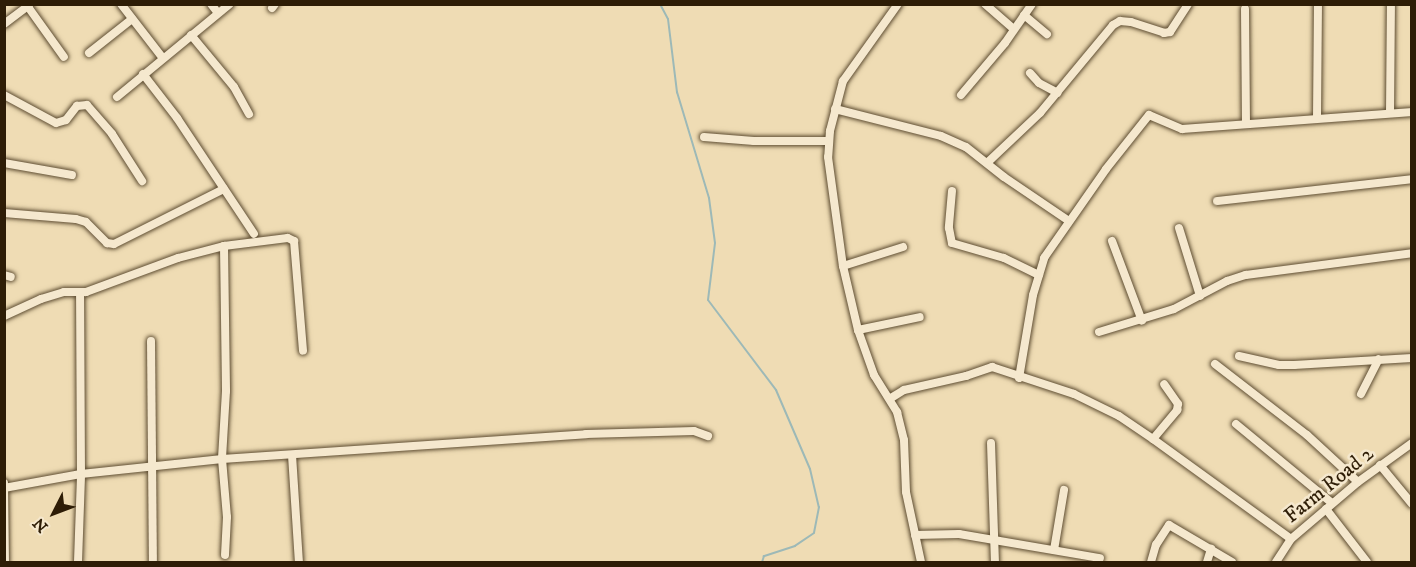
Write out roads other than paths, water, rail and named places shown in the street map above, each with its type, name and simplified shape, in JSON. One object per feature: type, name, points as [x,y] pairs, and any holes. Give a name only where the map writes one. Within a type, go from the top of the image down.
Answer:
[{"type":"street","points":[[121,4],[162,57]]},
{"type":"street","points":[[211,4],[218,13]]},
{"type":"street","points":[[117,97],[162,57],[230,4]]},
{"type":"street","points":[[898,4],[843,81],[828,141],[834,208],[843,267],[858,330],[874,375],[891,398],[897,412],[904,440],[906,492],[921,562]]},
{"type":"street","points":[[984,4],[1014,29]]},
{"type":"street","points":[[961,96],[1032,4]]},
{"type":"street","points":[[987,163],[1058,93],[1120,21],[1164,33],[1170,32],[1188,4]]},
{"type":"street","points":[[1317,117],[1318,4]]},
{"type":"street","points":[[1390,113],[1391,4]]},
{"type":"street","points":[[4,24],[28,5],[64,57]]},
{"type":"street","points":[[1245,9],[1246,123]]},
{"type":"street","points":[[1024,15],[1047,34]]},
{"type":"street","points":[[90,53],[132,19]]},
{"type":"street","points":[[191,35],[234,87],[249,114]]},
{"type":"street","points":[[1030,73],[1039,83],[1058,93]]},
{"type":"street","points":[[143,74],[177,118],[254,234]]},
{"type":"street","points":[[4,94],[56,123],[66,120],[77,106],[87,105],[112,134],[142,181]]},
{"type":"street","points":[[835,108],[941,136],[966,147],[1069,221]]},
{"type":"street","points":[[1019,378],[1044,258],[1149,115],[1182,129],[1317,117],[1412,112]]},
{"type":"street","points":[[704,137],[754,141],[828,141]]},
{"type":"street","points":[[4,163],[72,175]]},
{"type":"street","points":[[1217,201],[1412,179]]},
{"type":"street","points":[[4,213],[76,219],[86,222],[107,243],[114,244],[224,189]]},
{"type":"street","points":[[952,191],[949,228],[952,243],[1004,258],[1039,275]]},
{"type":"street","points":[[1179,228],[1200,296]]},
{"type":"street","points":[[4,316],[41,299],[64,292],[80,294],[159,264],[224,246],[288,238],[294,241],[303,351]]},
{"type":"street","points":[[1112,241],[1142,321]]},
{"type":"street","points":[[224,246],[226,391],[222,459],[227,517],[225,555]]},
{"type":"street","points":[[843,267],[903,248]]},
{"type":"street","points":[[1099,332],[1142,321],[1174,309],[1246,275],[1412,253]]},
{"type":"street","points":[[78,562],[81,474],[80,294]]},
{"type":"street","points":[[858,330],[920,318]]},
{"type":"street","points":[[151,341],[153,562]]},
{"type":"street","points":[[1239,356],[1279,365],[1412,358]]},
{"type":"street","points":[[1361,394],[1379,359]]},
{"type":"street","points":[[1215,364],[1307,435],[1358,482]]},
{"type":"street","points":[[891,398],[904,390],[966,376],[992,367],[1019,378],[1074,394],[1119,416],[1291,539]]},
{"type":"street","points":[[1153,439],[1177,410],[1178,404],[1164,384]]},
{"type":"street","points":[[1236,424],[1332,503]]},
{"type":"street","points":[[5,488],[81,474],[222,459],[586,434],[694,431],[708,436]]},
{"type":"street","points":[[991,443],[995,562]]},
{"type":"street","name":"Farm Road 2","points":[[1276,562],[1291,539],[1332,503],[1412,443]]},
{"type":"street","points":[[292,455],[299,562]]},
{"type":"street","points":[[1380,465],[1412,504]]},
{"type":"street","points":[[4,483],[5,562]]},
{"type":"street","points":[[1054,550],[1064,490]]},
{"type":"street","points":[[1326,509],[1367,562]]},
{"type":"street","points":[[1151,562],[1156,545],[1169,525],[1232,562]]},
{"type":"street","points":[[915,535],[959,534],[1100,558]]},
{"type":"street","points":[[1207,562],[1211,549]]},
{"type":"street","points":[[1063,552],[1064,562]]},
{"type":"waterway","points":[[660,4],[668,19],[677,92],[709,198],[715,243],[708,300],[776,390],[810,469],[819,507],[814,533],[795,546],[764,556],[762,562]]}]
